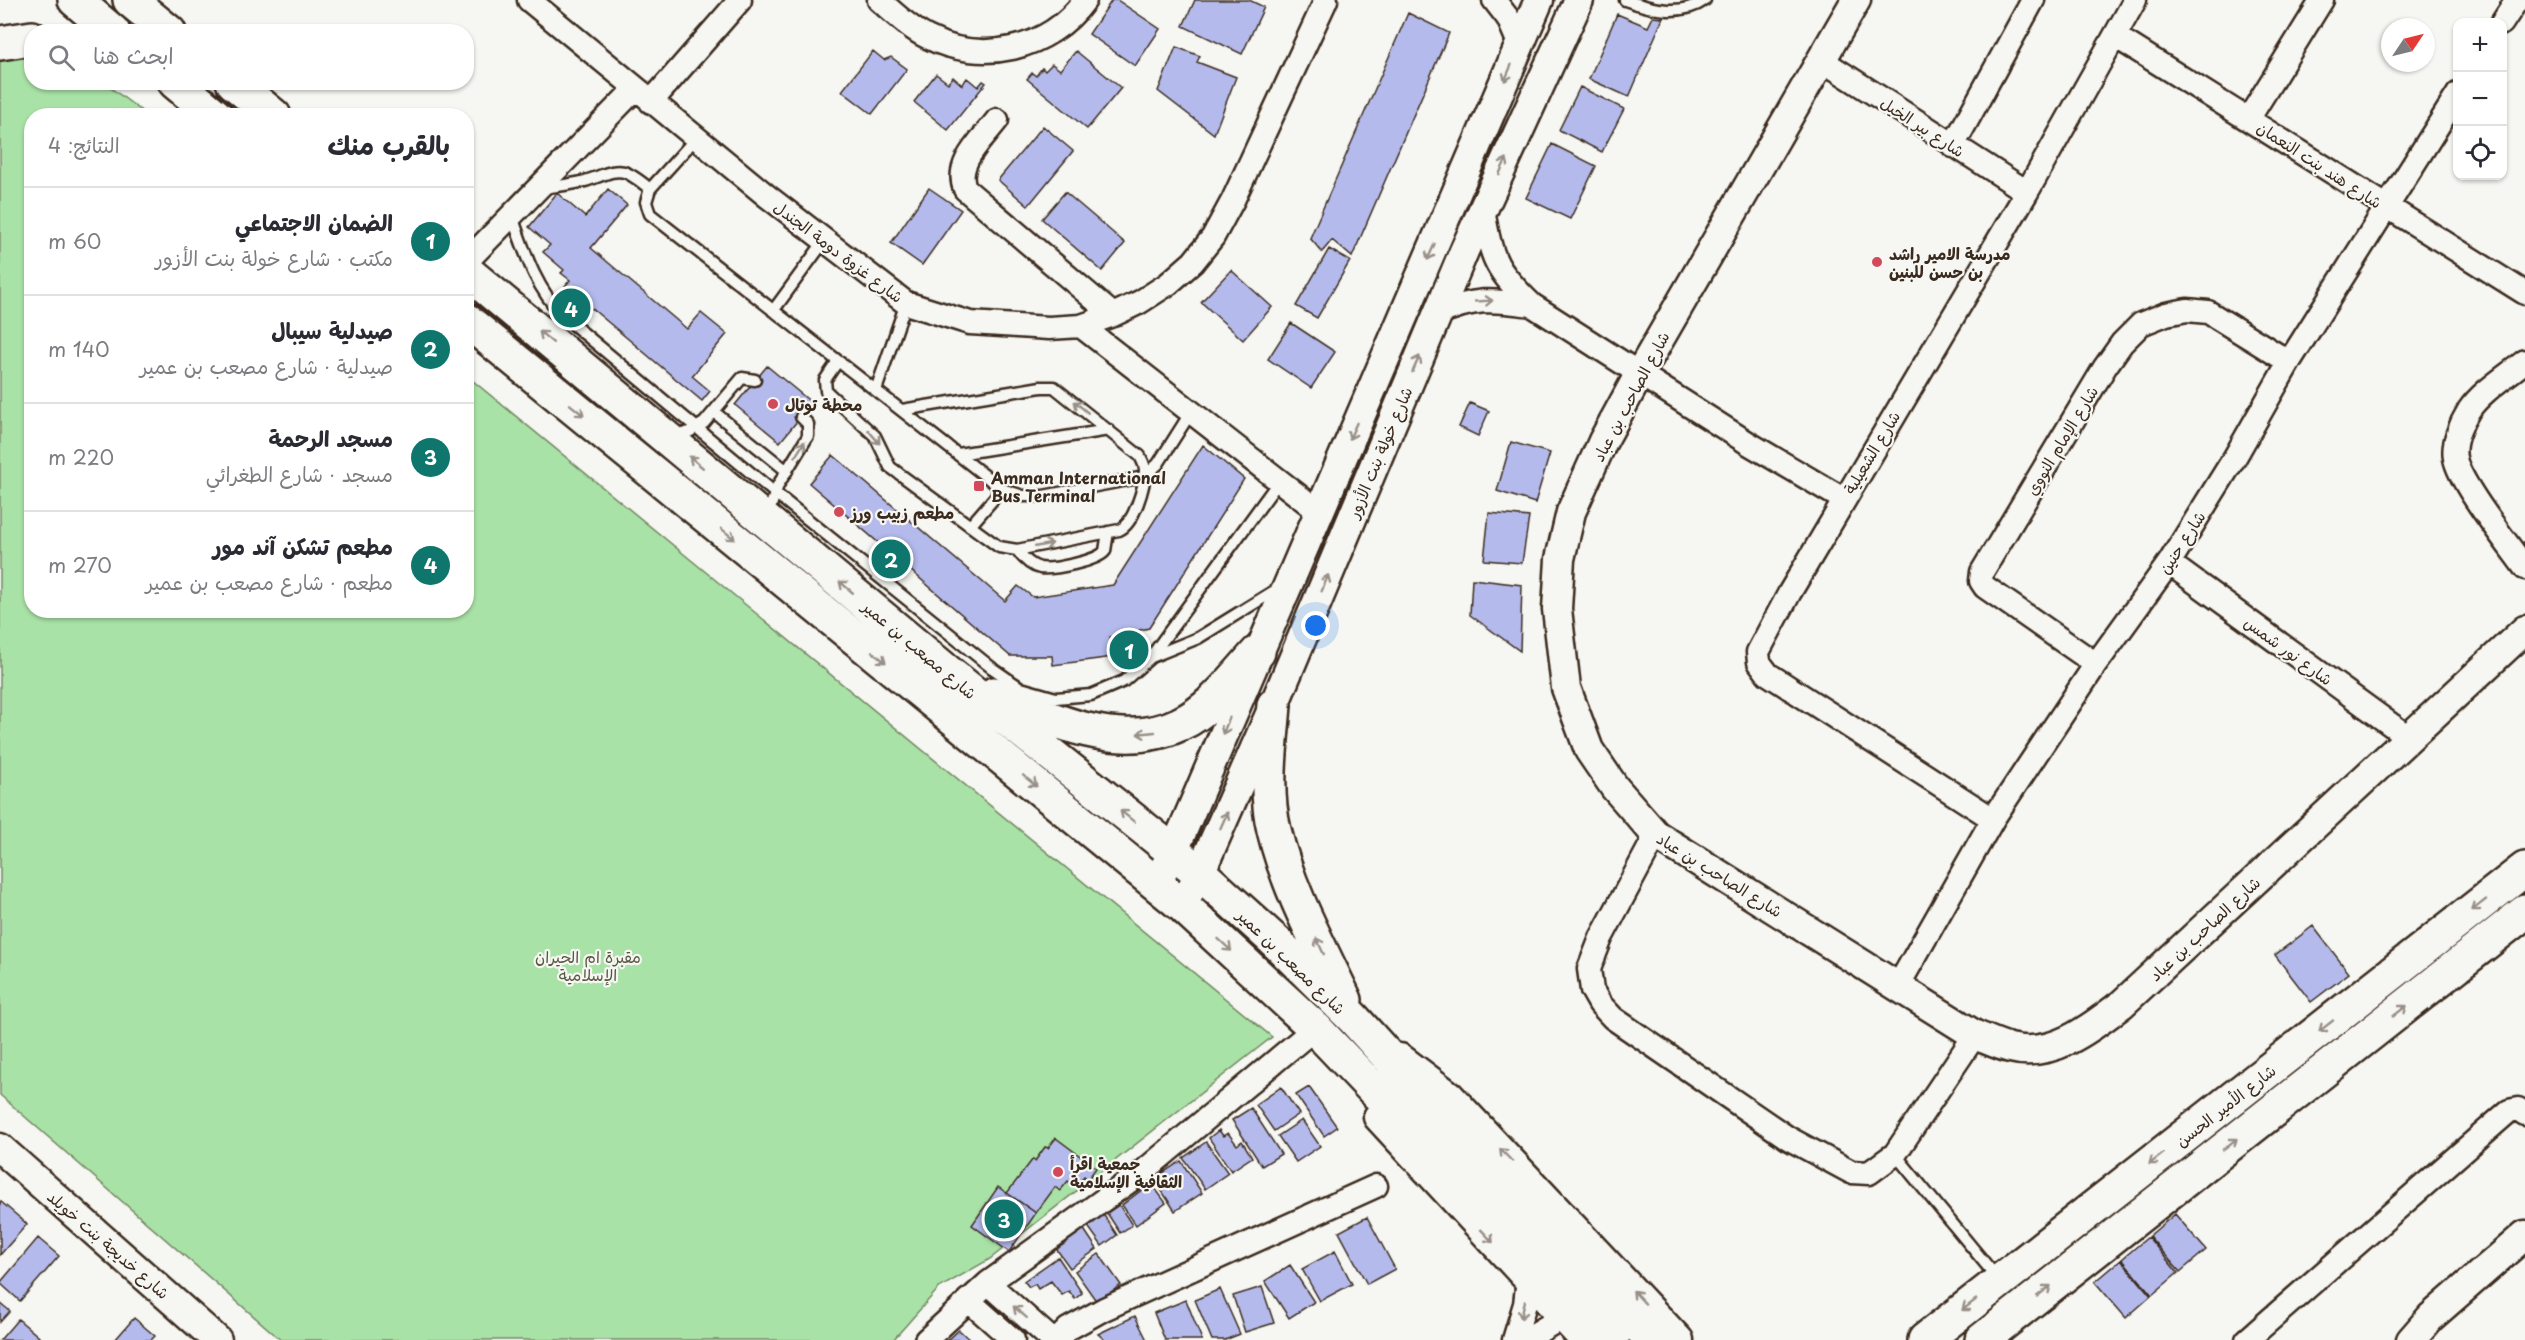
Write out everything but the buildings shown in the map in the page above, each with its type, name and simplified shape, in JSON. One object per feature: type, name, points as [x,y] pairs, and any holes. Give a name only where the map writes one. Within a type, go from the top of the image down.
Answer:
[{"type":"highway","points":[[75,0],[104,24]]},
{"type":"highway","points":[[130,0],[160,24]]},
{"type":"highway","points":[[0,43],[24,39]]},
{"type":"highway","points":[[185,90],[206,108]]},
{"type":"highway","points":[[243,90],[264,108]]},
{"type":"highway","name":"شارع مصعب بن عمير","points":[[474,278],[668,438],[770,507],[950,674],[1200,873],[1276,942],[1359,1027],[1652,1340]]},
{"type":"highway","name":"شارع مصعب بن عمير","points":[[474,327],[1182,905],[1323,1037],[1612,1340]]},
{"type":"highway","points":[[950,674],[1054,722],[1120,735],[1152,734],[1181,724],[1208,705],[1258,652]]},
{"type":"highway","points":[[1274,705],[1269,776],[1273,828],[1291,884],[1359,1027]]},
{"type":"highway","name":"شارع الأمير الحسن","points":[[1925,1340],[2525,869]]},
{"type":"highway","name":"شارع الأمير الحسن","points":[[1982,1340],[2525,912]]},
{"type":"street","name":"شارع غزوة دومة الجندل","points":[[529,0],[696,138],[906,303],[970,323],[1049,328],[1081,326],[1113,315],[1140,302],[1168,284],[1193,262],[1213,237],[1233,200],[1326,0]]},
{"type":"street","points":[[474,254],[538,189],[643,95],[740,0]]},
{"type":"street","points":[[879,0],[927,37],[954,48],[992,52],[1018,48],[1042,38],[1067,20],[1085,0]]},
{"type":"street","points":[[1494,0],[1508,18],[1520,46]]},
{"type":"street","name":"شارع خولة بنت الأزور","points":[[1155,884],[1173,853],[1539,0]]},
{"type":"street","name":"شارع خولة بنت الأزور","points":[[1182,905],[1200,873],[1274,705],[1438,314],[1579,0]]},
{"type":"street","name":"شارع الصاحب بن عباد","points":[[1856,0],[1640,373],[1603,441],[1570,512],[1560,560],[1557,609],[1566,688],[1589,750],[1615,788],[1656,835],[1975,1035],[2011,1049],[2040,1050],[2067,1041],[2092,1028],[2122,1004],[2525,630]]},
{"type":"street","points":[[1953,146],[2033,0]]},
{"type":"street","name":"شارع الشعيلية","points":[[1994,819],[1768,674],[1759,662],[1758,652],[1843,499],[2027,192],[2135,0]]},
{"type":"street","points":[[2249,118],[2322,0]]},
{"type":"street","points":[[2505,18],[2517,0]]},
{"type":"street","name":"شارع هند بنت النعمان","points":[[2115,36],[2525,292]]},
{"type":"street","name":"شارع بير الخيل","points":[[1820,59],[2027,192]]},
{"type":"street","name":"شارع حنين","points":[[1898,986],[1994,819],[2096,664],[2169,563],[2235,457],[2289,362],[2453,100]]},
{"type":"street","points":[[997,120],[964,164],[961,177],[965,189],[1113,315]]},
{"type":"street","points":[[1483,210],[1490,248],[1497,267],[1505,279],[1532,305],[1748,443],[1843,499]]},
{"type":"street","points":[[1438,314],[1461,304],[1484,300],[1532,305]]},
{"type":"street","name":"شارع الإمام النووي","points":[[2096,664],[1984,587],[1981,581],[1982,572],[2105,367],[2122,343],[2141,324],[2166,314],[2187,310],[2208,312],[2289,362]]},
{"type":"street","points":[[1081,326],[1318,511]]},
{"type":"street","points":[[2525,361],[2469,409],[2458,434],[2455,457],[2461,475],[2525,568]]},
{"type":"street","name":"شارع نور شمس","points":[[2169,563],[2408,737]]},
{"type":"street","points":[[1656,835],[1601,938],[1589,969],[1593,990],[1600,1004],[1613,1018],[1788,1138],[1851,1172],[1869,1173],[1895,1154],[1975,1035]]},
{"type":"street","name":"شارع مصعب بن عمير","points":[[1359,1027],[1430,1078],[1450,1096],[1679,1340]]},
{"type":"street","points":[[926,1340],[988,1283],[1145,1170],[1245,1088],[1323,1037]]},
{"type":"street","name":"شارع مصعب بن عمير","points":[[1323,1037],[1343,1072],[1367,1104],[1584,1340]]},
{"type":"street","points":[[2262,1335],[2509,1111],[2518,1109],[2525,1114]]},
{"type":"street","name":"شارع خديجة بنت خويلد","points":[[0,1149],[217,1340]]},
{"type":"street","points":[[988,1283],[1055,1340],[1068,1329],[1095,1314],[1376,1185]]},
{"type":"street","points":[[2411,1340],[2432,1317],[2525,1235]]},
{"type":"street","points":[[1514,1340],[1525,1304],[1528,1279]]},
{"type":"street","points":[[968,1300],[1013,1340]]},
{"type":"street","points":[[1525,1340],[1563,1317]]},
{"type":"lane","points":[[1625,0],[1649,9],[1678,10],[1705,0]]},
{"type":"lane","points":[[696,138],[650,189],[646,202],[650,214],[1002,489],[1023,496],[1043,496],[1143,477],[1158,464],[1191,412]]},
{"type":"lane","points":[[538,189],[581,182],[612,171],[629,173],[650,189]]},
{"type":"lane","points":[[512,216],[535,279],[552,305],[698,427],[770,507],[1021,688],[1056,698],[1091,695],[1124,681],[1150,658],[1279,482]]},
{"type":"lane","points":[[774,311],[825,240]]},
{"type":"lane","points":[[876,390],[906,303]]},
{"type":"lane","points":[[838,361],[825,380],[826,391],[875,436],[890,467],[999,547],[1017,550],[1108,532],[1125,528],[1130,524],[1145,470],[1140,456],[1060,390],[1047,386],[902,410]]},
{"type":"lane","points":[[668,438],[698,427],[714,412],[738,381],[747,377],[755,380]]},
{"type":"lane","points":[[714,412],[787,471]]},
{"type":"lane","points":[[770,507],[787,471],[808,436],[808,424],[801,417]]},
{"type":"lane","points":[[958,454],[1109,430]]},
{"type":"lane","points":[[970,526],[1002,489]]},
{"type":"lane","points":[[1017,550],[1028,562],[1038,568],[1095,559],[1105,551],[1108,532]]},
{"type":"lane","points":[[1150,658],[1198,638],[1287,583]]},
{"type":"lane","points":[[1895,1154],[2000,1281]]},
{"type":"green space","name":"مقبرة ام الحيران الإسلامية","points":[[24,53],[24,90],[113,90],[138,108],[24,108],[24,618],[474,618],[474,382],[1272,1037],[990,1259],[939,1288],[893,1340],[281,1340],[0,1095],[0,56]]},
{"type":"place","name":"مدرسة الامير راشد بن حسن للبنين","points":[[1877,262]]},
{"type":"place","name":"مطعم تشكن آند مور","points":[[571,308]]},
{"type":"place","name":"محطة توتال","points":[[773,404]]},
{"type":"place","name":"Amman International Bus Terminal","points":[[979,486]]},
{"type":"place","name":"مطعم زبيب ورز","points":[[839,512]]},
{"type":"place","name":"صيدلية سيبال","points":[[891,559]]},
{"type":"place","name":"الضمان الاجتماعي","points":[[1129,650]]},
{"type":"place","name":"جمعية اقرأ الثقافية الإسلامية","points":[[1058,1172]]},
{"type":"place","name":"مسجد الرحمة","points":[[1004,1219]]}]
